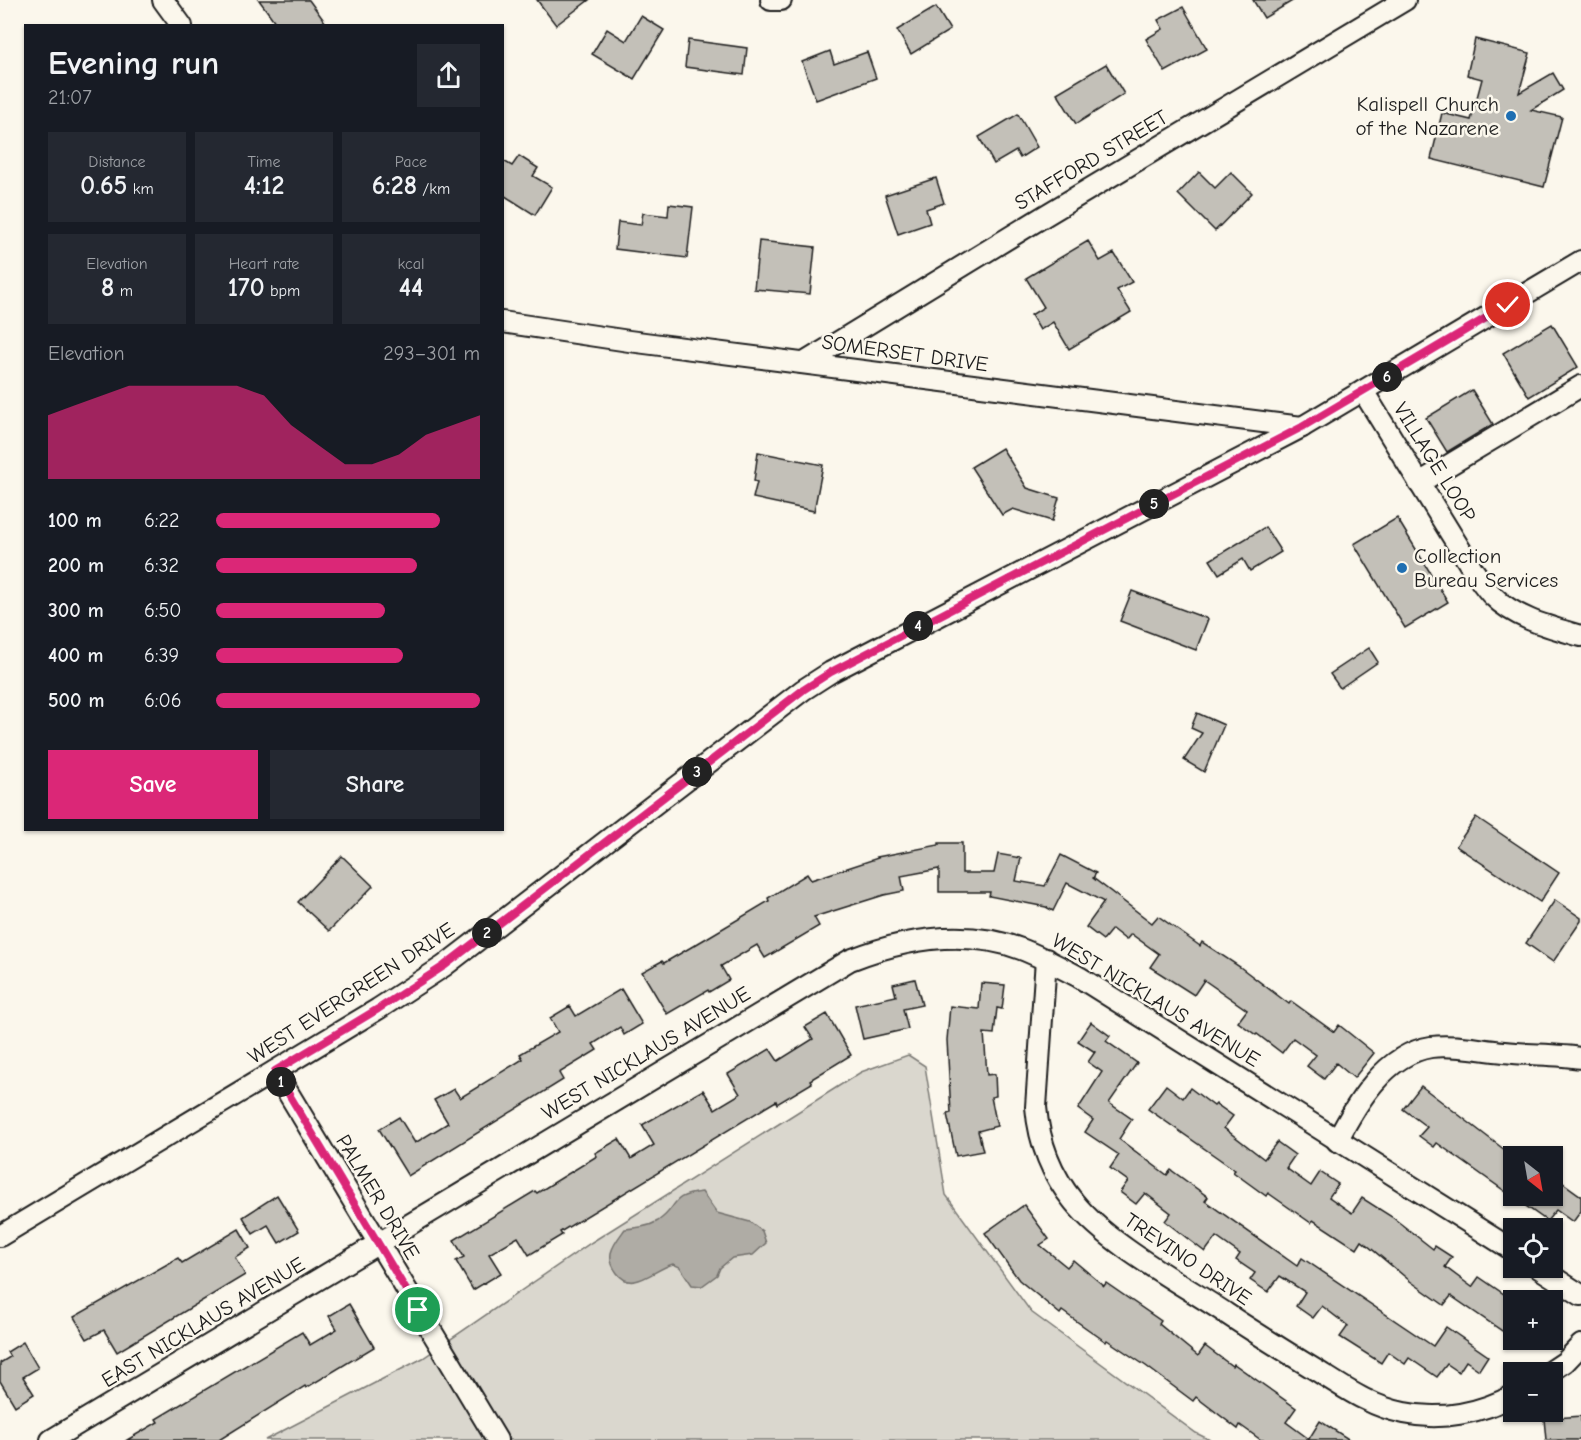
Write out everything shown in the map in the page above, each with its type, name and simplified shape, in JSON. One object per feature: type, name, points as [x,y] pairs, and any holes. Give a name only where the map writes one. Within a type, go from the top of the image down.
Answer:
[{"type":"street","points":[[163,0],[181,24]]},
{"type":"street","points":[[771,0],[781,0]]},
{"type":"street","name":"STAFFORD STREET","points":[[804,363],[1405,0]]},
{"type":"street","name":"WEST EVERGREEN DRIVE","points":[[0,1236],[378,1009],[444,966],[803,690],[831,672],[1302,427],[1581,261]]},
{"type":"street","name":"SOMERSET DRIVE","points":[[504,322],[618,340],[1302,427]]},
{"type":"street","points":[[1419,483],[1581,386]]},
{"type":"street","name":"VILLAGE LOOP","points":[[1363,391],[1473,570],[1491,594],[1514,612],[1541,625],[1581,636]]},
{"type":"street","name":"WEST NICKLAUS AVENUE","points":[[378,1245],[850,960],[883,947],[917,940],[951,938],[985,940],[1007,945],[1046,959],[1079,977],[1503,1244]]},
{"type":"street","name":"TREVINO DRIVE","points":[[1046,959],[1036,1107],[1037,1123],[1047,1156],[1063,1187],[1098,1228],[1128,1250],[1288,1353],[1359,1397],[1389,1410],[1422,1416],[1456,1414],[1503,1400]]},
{"type":"street","points":[[1338,1141],[1353,1109],[1371,1087],[1398,1061],[1420,1050],[1447,1047],[1581,1058]]},
{"type":"street","name":"PALMER DRIVE","points":[[275,1071],[497,1440]]},
{"type":"street","name":"EAST NICKLAUS AVENUE","points":[[51,1440],[378,1245]]},
{"type":"street","points":[[1555,1278],[1581,1295]]},
{"type":"street","points":[[1563,1363],[1581,1345]]},
{"type":"shaded area","points":[[908,1055],[925,1066],[946,1195],[1031,1312],[1196,1433],[1210,1440],[265,1440],[423,1358],[592,1242],[861,1072]]},
{"type":"shaded area","points":[[702,1192],[717,1213],[750,1222],[762,1231],[766,1243],[753,1255],[732,1258],[720,1268],[717,1275],[702,1286],[692,1285],[680,1267],[673,1264],[635,1281],[625,1280],[617,1273],[612,1263],[611,1253],[625,1229],[654,1223],[665,1216],[679,1199]]},
{"type":"building","points":[[259,0],[309,0],[327,24],[277,24]]},
{"type":"building","points":[[537,0],[589,0],[556,25]]},
{"type":"building","points":[[1253,0],[1294,0],[1264,18]]},
{"type":"building","points":[[936,7],[950,30],[911,54],[897,30]]},
{"type":"building","points":[[1183,7],[1207,49],[1165,72],[1146,39],[1163,29],[1158,20]]},
{"type":"building","points":[[641,16],[664,30],[634,79],[592,54],[607,29],[626,41]]},
{"type":"building","points":[[1475,39],[1530,53],[1519,93],[1553,73],[1563,90],[1531,110],[1562,117],[1544,187],[1431,159],[1442,113],[1471,120],[1482,79],[1467,75]]},
{"type":"building","points":[[688,40],[747,48],[744,75],[685,67]]},
{"type":"building","points":[[830,51],[834,64],[867,52],[876,78],[816,100],[802,62]]},
{"type":"building","points":[[1106,64],[1124,94],[1076,124],[1057,93]]},
{"type":"building","points":[[1018,114],[1037,147],[1020,158],[1016,151],[994,164],[979,137]]},
{"type":"building","points":[[519,156],[538,168],[533,176],[552,187],[535,215],[504,195],[504,161],[512,166]]},
{"type":"building","points":[[1199,172],[1215,188],[1231,172],[1252,193],[1215,231],[1178,194]]},
{"type":"building","points":[[936,178],[944,203],[926,209],[930,223],[898,234],[885,195]]},
{"type":"building","points":[[669,204],[693,207],[687,258],[615,249],[618,222],[641,225],[643,213],[668,216]]},
{"type":"building","points":[[759,241],[815,247],[810,294],[754,289]]},
{"type":"building","points":[[1088,241],[1100,261],[1114,253],[1132,282],[1117,290],[1131,312],[1069,349],[1053,322],[1040,330],[1031,315],[1044,307],[1026,278]]},
{"type":"building","points":[[1552,324],[1578,367],[1529,397],[1503,353]]},
{"type":"building","points":[[1472,390],[1493,424],[1447,452],[1426,418]]},
{"type":"building","points":[[1002,448],[1027,488],[1059,498],[1052,521],[1013,509],[1002,515],[971,467]]},
{"type":"building","points":[[758,452],[823,465],[814,511],[753,498],[757,482],[754,481]]},
{"type":"building","points":[[1397,518],[1448,602],[1405,628],[1354,544]]},
{"type":"building","points":[[1265,527],[1281,552],[1250,571],[1243,559],[1219,574],[1210,560]]},
{"type":"building","points":[[1132,591],[1208,619],[1196,650],[1120,621]]},
{"type":"building","points":[[1369,648],[1378,662],[1340,688],[1330,674]]},
{"type":"building","points":[[1197,713],[1224,725],[1204,772],[1184,760],[1202,733],[1191,728]]},
{"type":"building","points":[[1476,817],[1559,873],[1540,902],[1456,846]]},
{"type":"building","points":[[939,843],[962,843],[962,873],[994,873],[998,854],[1021,858],[1016,881],[1045,886],[1061,855],[1096,873],[1093,878],[1152,923],[1158,916],[1200,946],[1202,942],[1240,967],[1289,1004],[1291,1001],[1334,1032],[1339,1025],[1374,1053],[1354,1078],[1336,1063],[1324,1079],[1307,1066],[1316,1055],[1293,1038],[1282,1053],[1238,1022],[1247,1010],[1204,980],[1194,995],[1150,967],[1159,954],[1131,934],[1126,940],[1112,929],[1103,940],[1086,927],[1104,902],[1067,883],[1053,911],[1046,907],[989,896],[990,892],[939,892],[939,869],[901,876],[904,891],[814,917],[819,926],[765,958],[757,945],[721,966],[729,980],[667,1014],[642,972],[662,961],[664,963],[769,901],[768,898],[807,874],[811,880],[877,857],[939,845]]},
{"type":"building","points":[[342,856],[373,886],[329,931],[298,902]]},
{"type":"building","points":[[1555,900],[1581,918],[1581,921],[1553,962],[1526,943]]},
{"type":"building","points":[[915,979],[922,1005],[903,1009],[908,1029],[863,1039],[855,1005],[896,996],[893,984]]},
{"type":"building","points":[[981,983],[1005,985],[1002,1009],[997,1008],[994,1034],[984,1033],[987,1075],[995,1074],[996,1096],[991,1097],[997,1126],[978,1131],[983,1151],[956,1156],[947,1114],[951,1113],[947,1040],[950,1006],[979,1009]]},
{"type":"building","points":[[621,989],[642,1024],[624,1035],[620,1027],[593,1044],[597,1050],[559,1073],[563,1080],[408,1176],[379,1129],[399,1117],[415,1143],[448,1123],[434,1100],[454,1089],[460,1098],[523,1059],[520,1054],[558,1032],[550,1018],[570,1006],[576,1016]]},
{"type":"building","points":[[827,1014],[851,1055],[810,1080],[812,1083],[777,1104],[776,1101],[560,1232],[562,1235],[529,1255],[518,1237],[489,1254],[501,1273],[473,1290],[456,1261],[464,1257],[454,1240],[535,1191],[537,1193],[597,1156],[595,1153],[619,1139],[631,1159],[654,1145],[642,1125],[703,1090],[715,1109],[740,1094],[728,1074],[770,1049],[778,1061],[813,1039],[805,1027]]},
{"type":"building","points":[[1091,1022],[1110,1036],[1106,1041],[1137,1063],[1109,1103],[1132,1119],[1119,1139],[1167,1175],[1171,1170],[1208,1197],[1205,1201],[1297,1266],[1302,1258],[1433,1346],[1446,1327],[1488,1356],[1479,1370],[1466,1361],[1459,1372],[1447,1364],[1437,1377],[1409,1358],[1405,1364],[1388,1352],[1381,1363],[1340,1337],[1348,1326],[1322,1306],[1313,1318],[1296,1306],[1305,1292],[1280,1276],[1268,1292],[1250,1280],[1255,1273],[1236,1260],[1240,1254],[1216,1237],[1205,1252],[1165,1221],[1171,1213],[1145,1193],[1136,1204],[1120,1192],[1128,1181],[1110,1168],[1119,1155],[1085,1132],[1093,1120],[1078,1109],[1102,1072],[1088,1062],[1095,1052],[1078,1041]]},
{"type":"building","points":[[1166,1085],[1183,1098],[1190,1088],[1214,1106],[1216,1104],[1233,1116],[1224,1128],[1264,1159],[1277,1142],[1295,1155],[1286,1168],[1311,1186],[1320,1172],[1338,1184],[1329,1197],[1352,1213],[1362,1198],[1392,1217],[1433,1249],[1435,1246],[1452,1257],[1445,1267],[1472,1287],[1479,1277],[1503,1293],[1503,1331],[1451,1296],[1444,1305],[1410,1281],[1362,1241],[1357,1249],[1313,1220],[1311,1223],[1268,1193],[1266,1196],[1233,1172],[1235,1170],[1148,1109]]},
{"type":"building","points":[[1421,1086],[1503,1149],[1503,1190],[1437,1143],[1434,1147],[1419,1136],[1427,1127],[1403,1109]]},
{"type":"building","points":[[1563,1183],[1581,1196],[1581,1211],[1573,1222],[1556,1210],[1549,1218],[1543,1218],[1526,1206],[1563,1206]]},
{"type":"building","points":[[277,1195],[299,1231],[279,1243],[268,1225],[253,1234],[243,1217]]},
{"type":"building","points":[[1024,1205],[1049,1239],[1040,1245],[1067,1267],[1073,1260],[1104,1286],[1106,1283],[1161,1321],[1159,1324],[1198,1356],[1205,1346],[1296,1408],[1286,1422],[1309,1439],[1320,1421],[1350,1440],[1261,1440],[1240,1425],[1238,1429],[1196,1397],[1193,1401],[1146,1366],[1107,1340],[1106,1342],[1062,1311],[1060,1314],[1019,1280],[985,1233]]},
{"type":"building","points":[[239,1229],[250,1248],[235,1257],[245,1275],[117,1352],[104,1330],[87,1339],[74,1317],[178,1258],[182,1263]]},
{"type":"building","points":[[349,1304],[374,1347],[306,1388],[305,1386],[219,1440],[127,1440],[158,1422],[156,1419],[302,1332],[310,1345],[337,1329],[329,1316]]},
{"type":"building","points":[[23,1342],[38,1368],[23,1377],[34,1394],[15,1406],[0,1381],[0,1363],[10,1357],[7,1352]]},
{"type":"building","points":[[1581,1416],[1581,1440],[1546,1440],[1544,1422],[1563,1422],[1563,1417]]},
{"type":"place","name":"Kalispell Church of the Nazarene","points":[[1511,116]]},
{"type":"place","name":"Collection Bureau Services","points":[[1402,568]]},
{"type":"route","points":[[418,1310],[275,1071],[444,966],[803,690],[831,672],[1302,427],[1508,305]]}]
